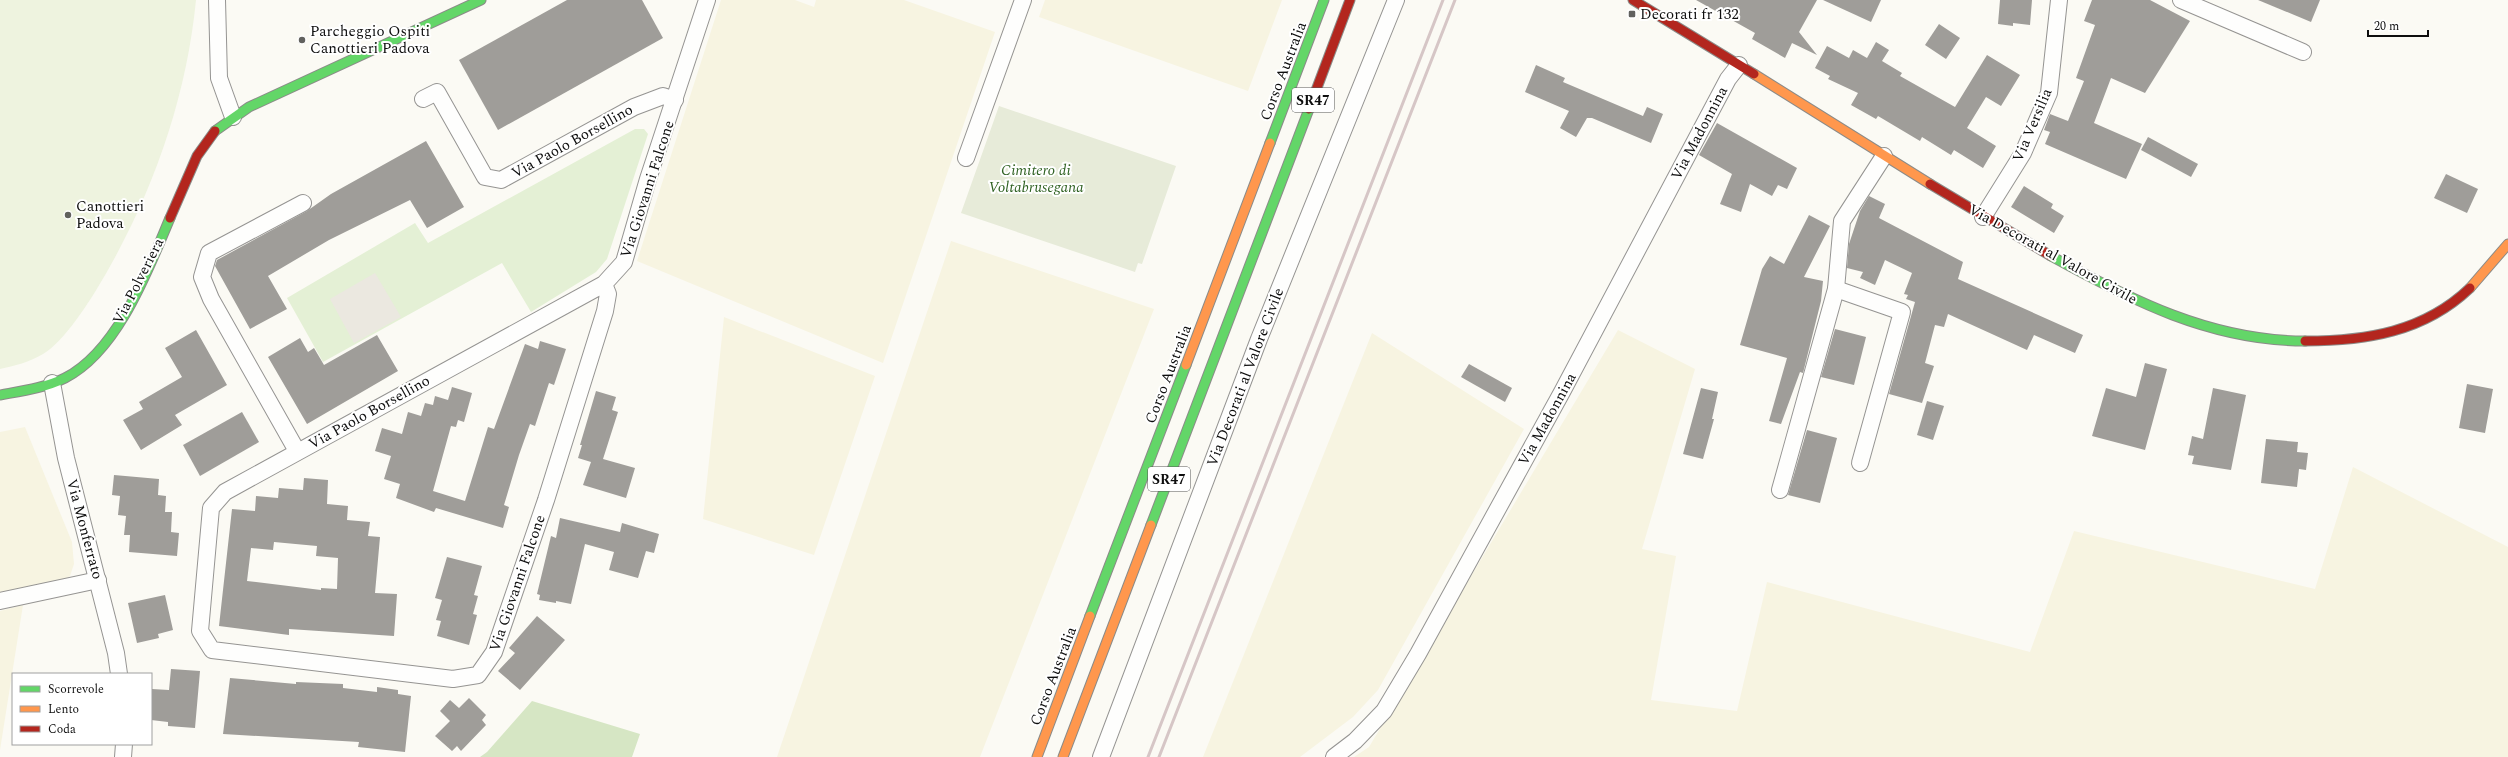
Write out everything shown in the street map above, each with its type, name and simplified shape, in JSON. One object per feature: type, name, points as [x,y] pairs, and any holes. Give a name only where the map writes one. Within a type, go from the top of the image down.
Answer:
[{"type":"main road","name":"Via Polveriera","points":[[0,395],[37,388],[52,383],[72,375],[90,361],[109,337],[146,270],[194,164],[210,136],[233,117],[249,107],[481,0]]},
{"type":"main road","name":"Corso Australia","points":[[1037,757],[1324,0]]},
{"type":"main road","name":"SR47","points":[[1063,757],[1350,0]]},
{"type":"main road","name":"Via Decorati al Valore Civile","points":[[1633,0],[1983,217],[2095,281],[2163,313],[2222,331],[2298,343],[2380,335],[2408,327],[2436,314],[2479,278],[2494,263],[2508,244]]},
{"type":"street","points":[[217,0],[219,78],[233,117]]},
{"type":"street","name":"Via Giovanni Falcone","points":[[297,451],[225,492],[212,508],[200,631],[212,650],[453,679],[478,675],[494,652],[546,500],[605,311],[608,294],[604,284],[624,262],[707,0]]},
{"type":"street","points":[[966,158],[1023,0]]},
{"type":"street","name":"Via Decorati al Valore Civile","points":[[1101,757],[1259,338],[1396,0]]},
{"type":"street","name":"Via Versilia","points":[[1983,217],[2023,153],[2049,93],[2059,0]]},
{"type":"street","points":[[2181,0],[2303,52]]},
{"type":"street","name":"Via Madonnina","points":[[1334,757],[1355,741],[1384,711],[1418,654],[1562,392],[1728,79],[1739,65]]},
{"type":"street","name":"Via Paolo Borsellino","points":[[424,99],[437,92],[485,177],[501,180],[634,107],[663,96],[675,100]]},
{"type":"street","points":[[1780,490],[1836,289],[1842,221],[1884,156]]},
{"type":"street","name":"Via Paolo Borsellino","points":[[303,203],[209,253],[202,277],[211,299],[297,451],[604,284]]},
{"type":"street","points":[[1836,289],[1902,312],[1860,463]]},
{"type":"street","name":"Via Monferrato","points":[[52,383],[66,458],[98,580],[119,673]]},
{"type":"street","points":[[0,601],[98,580]]},
{"type":"street","points":[[123,757],[124,745]]},
{"type":"shaded area","points":[[721,0],[795,0],[814,7],[816,0],[904,0],[995,32],[883,363],[637,261]]},
{"type":"shaded area","points":[[1045,0],[1282,0],[1248,91],[1039,17]]},
{"type":"shaded area","points":[[951,241],[1154,309],[980,757],[777,757]]},
{"type":"shaded area","points":[[375,273],[401,317],[354,343],[330,299]]},
{"type":"shaded area","points":[[724,317],[875,376],[814,555],[703,519]]},
{"type":"shaded area","points":[[1618,330],[1695,369],[1642,549],[1676,556],[1651,700],[1737,711],[1767,582],[2030,652],[2074,531],[2315,589],[2353,467],[2508,547],[2508,757],[1354,757],[1369,747]]},
{"type":"shaded area","points":[[1372,333],[1524,429],[1378,690],[1353,717],[1300,757],[1203,757]]},
{"type":"shaded area","points":[[25,427],[72,542],[74,564],[70,576],[62,581],[0,592],[0,432]]},
{"type":"shaded area","points":[[23,605],[0,750],[0,611]]},
{"type":"green space","name":"Canottieri Padova","points":[[0,0],[196,0],[184,77],[162,152],[132,224],[114,258],[95,292],[65,335],[43,354],[16,365],[0,369]]},
{"type":"green space","name":"Cimitero di Voltabrusegana","points":[[999,106],[1176,166],[1142,264],[1138,263],[1135,272],[961,213]]},
{"type":"green space","points":[[635,129],[644,129],[648,134],[607,259],[596,272],[531,312],[502,263],[323,362],[287,298],[415,223],[428,243]]},
{"type":"green space","points":[[532,701],[640,734],[632,757],[480,757],[487,752]]},
{"type":"building","points":[[567,0],[642,0],[663,38],[498,130],[459,60]]},
{"type":"building","points":[[1696,0],[1817,0],[1799,32],[1817,55],[1792,43],[1785,58],[1752,39],[1755,33]]},
{"type":"building","points":[[1823,0],[1881,0],[1871,22]]},
{"type":"building","points":[[2000,0],[2032,0],[2030,25],[2013,23],[2013,26],[1998,24]]},
{"type":"building","points":[[2092,0],[2150,0],[2190,21],[2145,93],[2111,78],[2094,123],[2142,144],[2126,179],[2045,144],[2050,132],[2044,130],[2050,114],[2068,121],[2084,81],[2076,78],[2095,25],[2084,21]]},
{"type":"building","points":[[2258,0],[2320,0],[2311,22]]},
{"type":"building","points":[[1939,24],[1960,38],[1946,59],[1925,45]]},
{"type":"building","points":[[1876,42],[1889,50],[1882,61],[1902,73],[1900,76],[1955,107],[1987,55],[2020,75],[2001,106],[1986,97],[1967,128],[1996,146],[1983,168],[1954,150],[1951,155],[1922,137],[1920,141],[1878,116],[1876,119],[1851,105],[1858,93],[1828,79],[1830,76],[1815,68],[1827,46],[1849,58],[1853,50],[1867,58]]},
{"type":"building","points":[[1536,65],[1565,78],[1563,82],[1643,116],[1647,107],[1663,114],[1651,143],[1592,118],[1587,118],[1576,137],[1560,128],[1569,111],[1525,92]]},
{"type":"building","points":[[1717,123],[1797,168],[1787,189],[1778,185],[1772,196],[1750,184],[1741,212],[1720,204],[1732,174],[1699,155]]},
{"type":"building","points":[[2148,137],[2198,164],[2191,177],[2141,150]]},
{"type":"building","points":[[426,141],[464,207],[427,228],[410,200],[329,240],[268,276],[287,309],[250,329],[215,266],[217,260],[307,211],[331,194]]},
{"type":"building","points":[[2446,174],[2478,189],[2467,213],[2434,198]]},
{"type":"building","points":[[2024,186],[2053,204],[2051,208],[2064,216],[2054,233],[2011,207]]},
{"type":"building","points":[[1869,196],[1885,204],[1879,218],[1963,262],[1958,279],[2083,335],[2075,353],[2034,335],[2027,350],[1948,314],[1944,327],[1935,325],[1925,363],[1934,366],[1922,403],[1889,394],[1915,302],[1906,299],[1908,295],[1904,294],[1912,273],[1885,260],[1875,285],[1860,278],[1863,272],[1847,268],[1849,244],[1860,211]]},
{"type":"building","points":[[1809,215],[1830,226],[1804,277],[1823,281],[1821,301],[1803,373],[1800,372],[1781,424],[1769,421],[1787,358],[1740,345],[1762,269],[1770,256],[1784,264]]},
{"type":"building","points":[[1835,329],[1866,337],[1854,385],[1821,377]]},
{"type":"building","points":[[196,330],[227,385],[175,415],[182,425],[141,450],[123,420],[143,409],[139,402],[182,377],[165,348]]},
{"type":"building","points":[[377,335],[398,371],[307,424],[268,357],[300,338],[308,352],[314,348],[324,365]]},
{"type":"building","points":[[540,341],[566,349],[554,385],[549,383],[535,426],[530,424],[519,455],[504,505],[509,507],[503,528],[436,508],[434,512],[396,498],[400,484],[384,479],[391,456],[375,451],[382,428],[402,434],[408,412],[421,416],[425,403],[433,405],[435,396],[448,400],[452,387],[472,393],[464,422],[458,420],[456,427],[451,426],[433,491],[465,501],[488,427],[494,429],[525,344],[538,349]]},
{"type":"building","points":[[2145,363],[2167,369],[2145,450],[2092,436],[2106,388],[2136,397]]},
{"type":"building","points":[[1469,364],[1512,388],[1505,402],[1461,377]]},
{"type":"building","points":[[2467,384],[2493,389],[2485,433],[2459,428]]},
{"type":"building","points":[[1701,388],[1718,392],[1712,419],[1714,419],[1703,459],[1683,454]]},
{"type":"building","points":[[2213,388],[2246,395],[2231,470],[2192,464],[2194,456],[2188,455],[2192,436],[2203,439]]},
{"type":"building","points":[[596,391],[616,397],[612,410],[618,412],[603,459],[635,468],[626,498],[583,485],[591,462],[578,458],[582,445],[580,445]]},
{"type":"building","points":[[1927,401],[1944,406],[1933,440],[1917,435]]},
{"type":"building","points":[[242,412],[259,442],[200,476],[183,445]]},
{"type":"building","points":[[1807,430],[1837,438],[1820,503],[1788,495]]},
{"type":"building","points":[[2266,439],[2298,442],[2297,452],[2308,453],[2306,470],[2299,469],[2297,487],[2261,483]]},
{"type":"building","points":[[114,475],[159,479],[158,495],[166,496],[165,512],[172,512],[171,532],[179,533],[177,556],[129,552],[130,535],[124,535],[126,516],[118,515],[120,496],[112,495]]},
{"type":"building","points":[[304,478],[328,480],[327,504],[348,506],[347,520],[370,522],[368,536],[380,537],[375,593],[397,594],[394,636],[289,629],[289,635],[219,626],[232,509],[255,511],[256,496],[278,498],[279,488],[303,490]],"holes":[[[274,542],[317,546],[316,556],[338,558],[337,589],[321,588],[321,590],[247,581],[251,548],[273,550]]]},
{"type":"building","points":[[560,518],[620,532],[622,523],[659,534],[654,553],[646,551],[638,578],[609,570],[614,552],[585,544],[571,604],[539,600],[540,595],[537,594],[551,536],[556,538]]},
{"type":"building","points":[[447,557],[482,566],[474,595],[478,596],[473,614],[477,615],[469,645],[437,636],[441,621],[436,620],[442,600],[435,598]]},
{"type":"building","points":[[165,595],[173,630],[158,634],[159,638],[137,643],[128,603]]},
{"type":"building","points":[[537,616],[565,640],[520,690],[498,671],[515,653],[509,648]]},
{"type":"building","points":[[171,669],[200,671],[195,728],[168,726],[168,722],[152,720],[152,689],[169,690]]},
{"type":"building","points":[[230,678],[296,684],[296,682],[343,684],[343,688],[377,692],[377,687],[398,690],[398,694],[411,696],[405,752],[358,747],[359,742],[223,734]]},
{"type":"building","points":[[469,698],[486,715],[482,720],[486,725],[461,751],[457,746],[452,751],[435,736],[450,721],[440,711],[450,700],[459,708]]},
{"type":"railway","points":[[1148,757],[1443,0]]},
{"type":"railway","points":[[1159,757],[1455,0]]},
{"type":"traffic: fast","points":[[215,131],[249,107],[481,0]]},
{"type":"traffic: fast","points":[[1270,143],[1324,0]]},
{"type":"traffic: fast","points":[[1151,525],[1309,109]]},
{"type":"traffic: fast","points":[[0,395],[41,387],[65,378],[84,366],[101,349],[116,329],[129,307],[152,261],[170,218]]},
{"type":"traffic: fast","points":[[2051,256],[2111,288],[2173,315],[2204,326],[2237,334],[2270,339],[2305,341]]},
{"type":"traffic: fast","points":[[1090,616],[1186,365]]},
{"type":"traffic: slow","points":[[1754,74],[1930,184]]},
{"type":"traffic: slow","points":[[1186,365],[1270,143]]},
{"type":"traffic: slow","points":[[2470,288],[2508,244]]},
{"type":"traffic: slow","points":[[1063,757],[1151,525]]},
{"type":"traffic: slow","points":[[1037,757],[1090,616]]},
{"type":"traffic: jam","points":[[1309,109],[1350,0]]},
{"type":"traffic: jam","points":[[1633,0],[1754,74]]},
{"type":"traffic: jam","points":[[170,218],[197,156],[215,131]]},
{"type":"traffic: jam","points":[[1930,184],[2051,256]]},
{"type":"traffic: jam","points":[[2305,341],[2350,339],[2393,331],[2414,324],[2433,315],[2452,303],[2470,288]]},
{"type":"place","name":"Decorati fr 132","points":[[1632,14]]},
{"type":"place","name":"Parcheggio Ospiti Canottieri Padova","points":[[302,40]]},
{"type":"place","name":"Canottieri Padova","points":[[68,215]]}]
